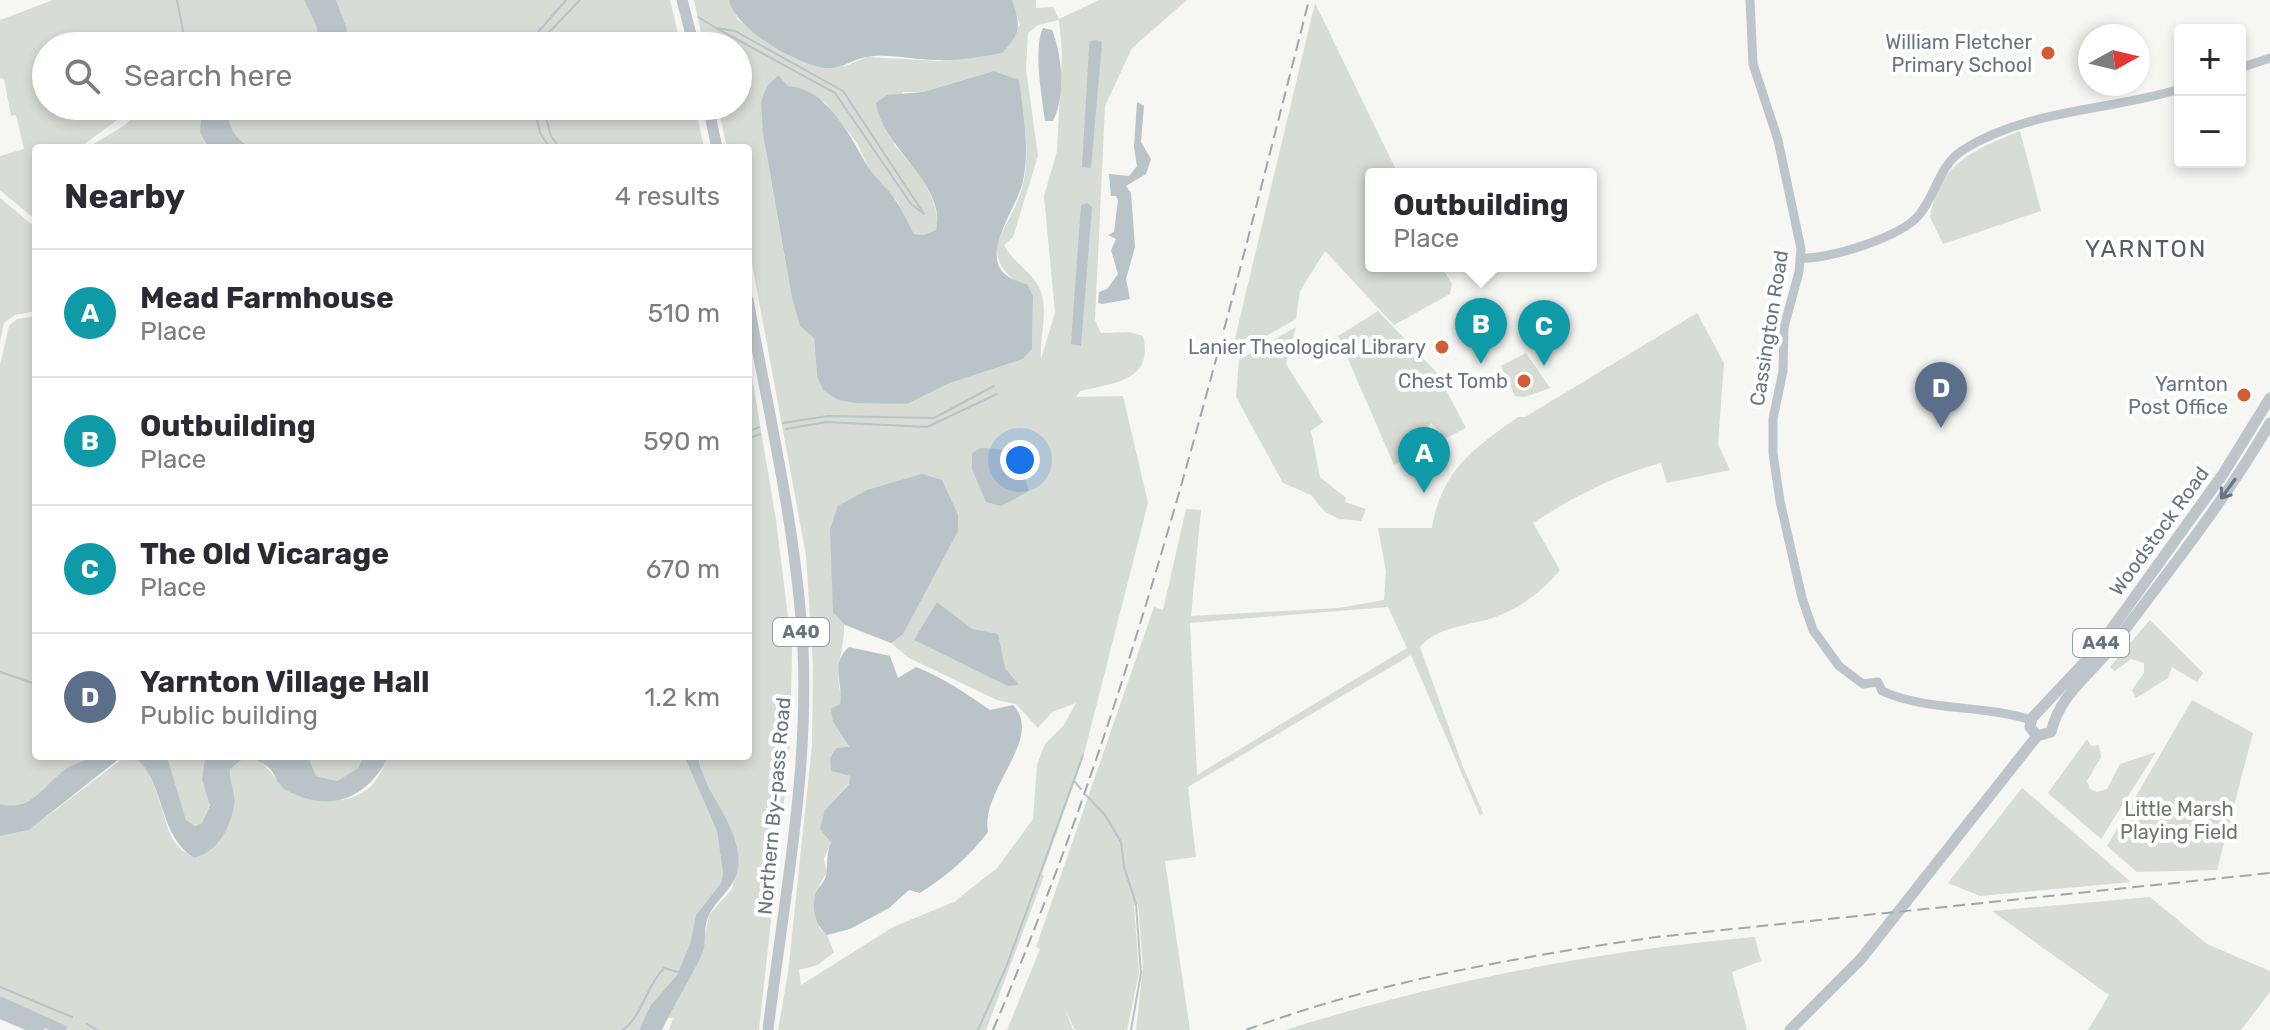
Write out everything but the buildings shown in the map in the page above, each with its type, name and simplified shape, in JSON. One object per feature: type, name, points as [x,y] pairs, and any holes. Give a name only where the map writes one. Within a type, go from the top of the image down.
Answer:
[{"type":"highway","points":[[682,0],[690,32]]},
{"type":"highway","points":[[711,120],[716,144]]},
{"type":"highway","name":"Northern By-pass Road","points":[[752,323],[792,552],[803,649],[801,747],[768,1030]]},
{"type":"highway","name":"Woodstock Road","points":[[2034,718],[2098,648],[2223,474],[2270,398]]},
{"type":"highway","name":"Woodstock Road","points":[[2052,721],[2058,706],[2104,657],[2203,525],[2270,423]]},
{"type":"highway","points":[[2037,736],[2031,731],[2034,718],[2044,714],[2052,721]]},
{"type":"highway","name":"A44","points":[[1790,1030],[1844,977],[1887,928],[2037,736],[2049,734],[2052,721]]},
{"type":"highway","points":[[0,1002],[62,1030]]},
{"type":"highway","points":[[0,1013],[39,1030]]},
{"type":"street","name":"Cassington Road","points":[[1750,0],[1753,64],[1778,140],[1800,258],[1784,327],[1783,371],[1773,419],[1773,453],[1780,501],[1804,607],[1813,630],[1839,666],[1869,686],[1873,695],[1882,691],[1904,700],[2000,710],[2034,718]]},
{"type":"street","points":[[2246,66],[2270,58]]},
{"type":"street","points":[[1800,258],[1840,252],[1908,225],[1919,215],[1950,160],[1971,146],[2062,112],[2174,90]]},
{"type":"green space","points":[[53,0],[304,0],[317,32],[32,32],[32,120],[117,120],[84,144],[32,144],[32,217],[0,190],[0,156],[24,149],[16,115],[11,116],[4,79],[0,78],[0,20]]},
{"type":"green space","points":[[336,0],[670,0],[678,32],[347,32]]},
{"type":"green space","points":[[694,0],[729,0],[738,20],[771,44],[846,66],[867,57],[940,61],[986,56],[1020,25],[1012,0],[1036,0],[1036,8],[1053,7],[1059,19],[1099,0],[1187,0],[1132,48],[1105,106],[1095,320],[1101,333],[1129,332],[1143,336],[1145,351],[1143,362],[1128,377],[1080,391],[1076,397],[1123,396],[1148,503],[1083,758],[1042,874],[1044,876],[986,1030],[778,1030],[788,973],[812,745],[813,665],[806,555],[752,264],[752,144],[726,144],[721,120],[752,120],[752,32],[701,32]],"holes":[[[1059,20],[1062,52],[1057,151],[1044,196],[1055,313],[1041,359],[1044,311],[1041,292],[1004,245],[1013,237],[1038,156],[1026,69],[1028,33],[1038,25]],[[994,71],[1018,80],[1025,130],[1024,180],[998,241],[997,253],[1001,265],[1033,296],[1032,349],[1023,359],[950,383],[907,404],[838,400],[817,376],[814,338],[800,326],[792,298],[767,158],[761,102],[780,75],[788,86],[825,102],[857,143],[869,169],[897,201],[914,234],[924,235],[936,231],[935,208],[925,185],[894,145],[903,92],[923,92]],[[844,625],[891,643],[909,658],[997,700],[1016,704],[1038,728],[1052,712],[1076,703],[1064,725],[1045,744],[1037,765],[1033,819],[997,868],[954,902],[893,927],[801,985],[799,970],[818,965],[834,952],[827,935],[819,928],[816,891],[827,872],[824,859],[831,842],[825,810],[849,783],[850,776],[831,771],[830,758],[836,748],[849,748],[833,722],[842,697],[838,679]]]},
{"type":"green space","points":[[1315,3],[1395,168],[1365,168],[1365,272],[1445,272],[1452,284],[1450,294],[1394,325],[1325,251],[1300,291],[1296,319],[1238,352],[1232,351]]},
{"type":"green space","points":[[130,120],[203,120],[206,144],[94,144]]},
{"type":"green space","points":[[229,120],[698,120],[703,144],[247,144]]},
{"type":"green space","points":[[2020,131],[2041,211],[1943,244],[1930,217],[1942,183],[1962,160],[1974,152]]},
{"type":"green space","points":[[0,198],[32,225],[32,312],[15,315],[4,323],[0,342]]},
{"type":"green space","points":[[1378,311],[1437,373],[1466,428],[1446,438],[1431,423],[1425,430],[1434,443],[1394,465],[1338,336]]},
{"type":"green space","points":[[1697,313],[1724,363],[1718,444],[1730,470],[1667,483],[1661,463],[1610,481],[1564,504],[1533,523],[1560,570],[1552,579],[1512,609],[1489,619],[1446,630],[1420,647],[1483,813],[1480,816],[1411,655],[1188,787],[1196,857],[1165,861],[1190,1030],[1136,1030],[1143,965],[1138,904],[1134,906],[1139,973],[1127,1030],[1075,1030],[1065,1009],[1073,1030],[1007,1030],[1040,949],[1036,947],[1154,607],[1163,610],[1186,509],[1201,510],[1191,616],[1338,608],[1384,600],[1386,571],[1378,528],[1432,528],[1443,492],[1461,464],[1501,429],[1518,417],[1525,417]],"holes":[[[1388,607],[1407,648],[1197,775],[1190,623]]]},
{"type":"green space","points":[[32,317],[32,760],[86,760],[63,773],[45,792],[15,808],[0,804],[0,365],[9,326],[17,319]]},
{"type":"green space","points":[[1296,327],[1286,364],[1323,422],[1311,431],[1320,477],[1346,498],[1345,502],[1366,509],[1361,521],[1339,519],[1325,512],[1311,495],[1283,483],[1236,397],[1239,360]]},
{"type":"green space","points":[[1526,353],[1550,388],[1525,397],[1515,396],[1501,366]]},
{"type":"green space","points":[[752,377],[776,520],[792,649],[790,746],[759,1030],[669,1030],[673,1018],[668,1018],[670,1009],[702,953],[709,915],[732,889],[738,860],[731,831],[699,760],[752,760]]},
{"type":"green space","points":[[2150,620],[2203,673],[2197,682],[2172,667],[2168,678],[2136,698],[2132,690],[2144,673],[2144,663],[2131,659],[2115,671],[2110,667]]},
{"type":"green space","name":"Little Marsh Playing Field","points":[[2192,700],[2253,733],[2217,870],[2137,872],[2107,846]]},
{"type":"green space","points":[[2087,739],[2091,746],[2099,745],[2101,757],[2087,781],[2090,789],[2097,792],[2107,789],[2120,764],[2156,752],[2101,839],[2048,793]]},
{"type":"green space","points":[[121,760],[137,760],[144,767],[151,778],[169,832],[180,849],[194,858],[216,844],[231,820],[234,802],[230,769],[239,760],[258,760],[277,779],[297,792],[322,800],[334,800],[347,799],[369,788],[387,760],[686,760],[717,831],[723,874],[721,883],[696,915],[690,944],[677,975],[650,1006],[639,1030],[70,1030],[0,999],[0,836],[29,830]]},
{"type":"green space","points":[[168,760],[205,760],[202,781],[211,801],[202,823],[193,826],[186,820]]},
{"type":"green space","points":[[310,760],[362,760],[358,768],[337,781],[316,776]]},
{"type":"green space","points":[[2022,788],[2131,882],[1980,896],[1948,883]]},
{"type":"green space","points":[[2150,897],[2207,944],[2270,971],[2270,992],[2241,1030],[2088,1030],[2109,995],[1992,911]]},
{"type":"green space","points":[[1755,937],[1761,961],[1732,972],[1747,1030],[1285,1030],[1401,997],[1517,971],[1635,951]]},
{"type":"shaded area","points":[[304,0],[336,0],[347,32],[317,32]]},
{"type":"shaded area","points":[[729,0],[1012,0],[1018,29],[1002,53],[943,60],[875,56],[826,68],[799,60],[769,44],[743,22]]},
{"type":"shaded area","points":[[1043,28],[1052,30],[1060,63],[1060,99],[1053,121],[1045,121],[1040,87],[1038,60]]},
{"type":"shaded area","points":[[1090,41],[1102,42],[1091,168],[1082,167],[1089,48]]},
{"type":"shaded area","points":[[994,71],[1019,80],[1025,130],[1025,169],[1019,194],[999,240],[997,254],[999,267],[1009,277],[1027,284],[1033,296],[1032,349],[1023,359],[950,383],[907,404],[838,400],[823,390],[817,376],[814,338],[800,326],[792,298],[763,134],[761,102],[767,86],[779,75],[788,86],[802,89],[826,105],[871,171],[893,196],[914,234],[924,235],[936,230],[937,213],[932,197],[889,135],[876,103],[887,95],[923,92]]},
{"type":"shaded area","points":[[1137,102],[1144,106],[1141,142],[1151,159],[1146,174],[1126,186],[1131,193],[1135,247],[1126,279],[1130,299],[1102,304],[1098,303],[1099,292],[1107,289],[1118,274],[1111,250],[1116,239],[1108,235],[1114,232],[1118,200],[1116,196],[1111,196],[1109,174],[1129,176],[1137,166],[1134,147]]},
{"type":"shaded area","points":[[201,120],[229,120],[233,131],[247,144],[206,144],[200,132]]},
{"type":"shaded area","points":[[1087,203],[1092,207],[1081,346],[1071,344],[1081,205]]},
{"type":"shaded area","points":[[981,448],[1009,453],[1019,463],[1029,491],[1001,506],[986,502],[972,469],[972,453]]},
{"type":"shaded area","points":[[922,474],[942,480],[958,515],[958,531],[903,634],[891,643],[844,624],[833,612],[830,529],[838,506],[867,490]]},
{"type":"shaded area","points":[[937,602],[972,629],[998,634],[1005,668],[1019,685],[1008,686],[914,640]]},
{"type":"shaded area","points":[[849,647],[890,656],[898,678],[916,667],[945,681],[990,710],[1013,705],[1021,718],[1021,733],[993,799],[988,832],[973,850],[920,893],[909,890],[889,908],[850,929],[827,935],[817,921],[814,904],[816,892],[825,877],[831,842],[820,829],[825,810],[849,784],[850,776],[831,771],[830,758],[836,748],[849,747],[833,722],[831,709],[840,704],[838,667]]},
{"type":"shaded area","points":[[84,760],[117,760],[29,830],[0,836],[0,804],[11,806],[30,800],[69,767]]},
{"type":"shaded area","points":[[137,760],[168,760],[186,820],[195,826],[202,823],[210,805],[202,780],[204,760],[241,760],[230,769],[234,801],[232,814],[226,831],[209,851],[194,858],[182,848],[173,835],[151,777]]},
{"type":"shaded area","points":[[257,760],[310,760],[316,776],[337,781],[358,768],[362,760],[387,760],[370,783],[346,798],[332,801],[318,801],[286,790],[269,768]]},
{"type":"shaded area","points":[[686,760],[699,760],[706,781],[725,816],[738,853],[737,874],[708,917],[702,954],[662,1030],[639,1030],[650,1006],[677,975],[690,944],[696,915],[721,883],[723,874],[717,831]]},
{"type":"waterway","points":[[177,0],[183,32]]},
{"type":"waterway","points":[[538,32],[566,0]]},
{"type":"waterway","points":[[549,32],[580,0]]},
{"type":"waterway","points":[[698,17],[716,28]]},
{"type":"waterway","points":[[716,28],[723,32]]},
{"type":"waterway","points":[[716,28],[737,32]]},
{"type":"waterway","points":[[752,40],[843,91],[924,214],[911,204],[835,93],[752,48]]},
{"type":"waterway","points":[[537,120],[540,133],[547,144]]},
{"type":"waterway","points":[[547,120],[557,144]]},
{"type":"waterway","points":[[783,423],[828,416],[934,418],[994,386]]},
{"type":"waterway","points":[[786,429],[826,422],[927,427],[997,394]]},
{"type":"waterway","points":[[752,430],[759,427]]},
{"type":"waterway","points":[[752,437],[760,434]]},
{"type":"waterway","points":[[0,672],[32,683]]},
{"type":"waterway","points":[[978,1030],[1007,965],[1083,755]]},
{"type":"waterway","points":[[1074,781],[1081,789]]},
{"type":"waterway","points":[[1086,795],[1105,815],[1121,842],[1124,867],[1136,904],[1141,973],[1131,1030]]},
{"type":"waterway","points":[[623,1030],[635,1017],[664,968],[678,972]]},
{"type":"waterway","points":[[0,987],[72,1017]]},
{"type":"waterway","points":[[87,1024],[97,1030]]},
{"type":"railway","points":[[993,1030],[1044,905],[1132,650],[1207,391],[1309,0]]},
{"type":"railway","points":[[1246,1030],[1397,984],[1500,962],[1656,937],[2270,873]]},
{"type":"place","name":"William Fletcher Primary School","points":[[2048,53]]},
{"type":"place","name":"Lanier Theological Library","points":[[1442,347]]},
{"type":"place","name":"Outbuilding","points":[[1481,364]]},
{"type":"place","name":"The Old Vicarage","points":[[1544,366]]},
{"type":"place","name":"Chest Tomb","points":[[1524,381]]},
{"type":"place","name":"Yarnton Post Office","points":[[2244,395]]},
{"type":"place","name":"Yarnton Village Hall","points":[[1941,428]]},
{"type":"place","name":"Mead Farmhouse","points":[[1424,493]]},
{"type":"district","name":"YARNTON","points":[[2146,249]]}]
